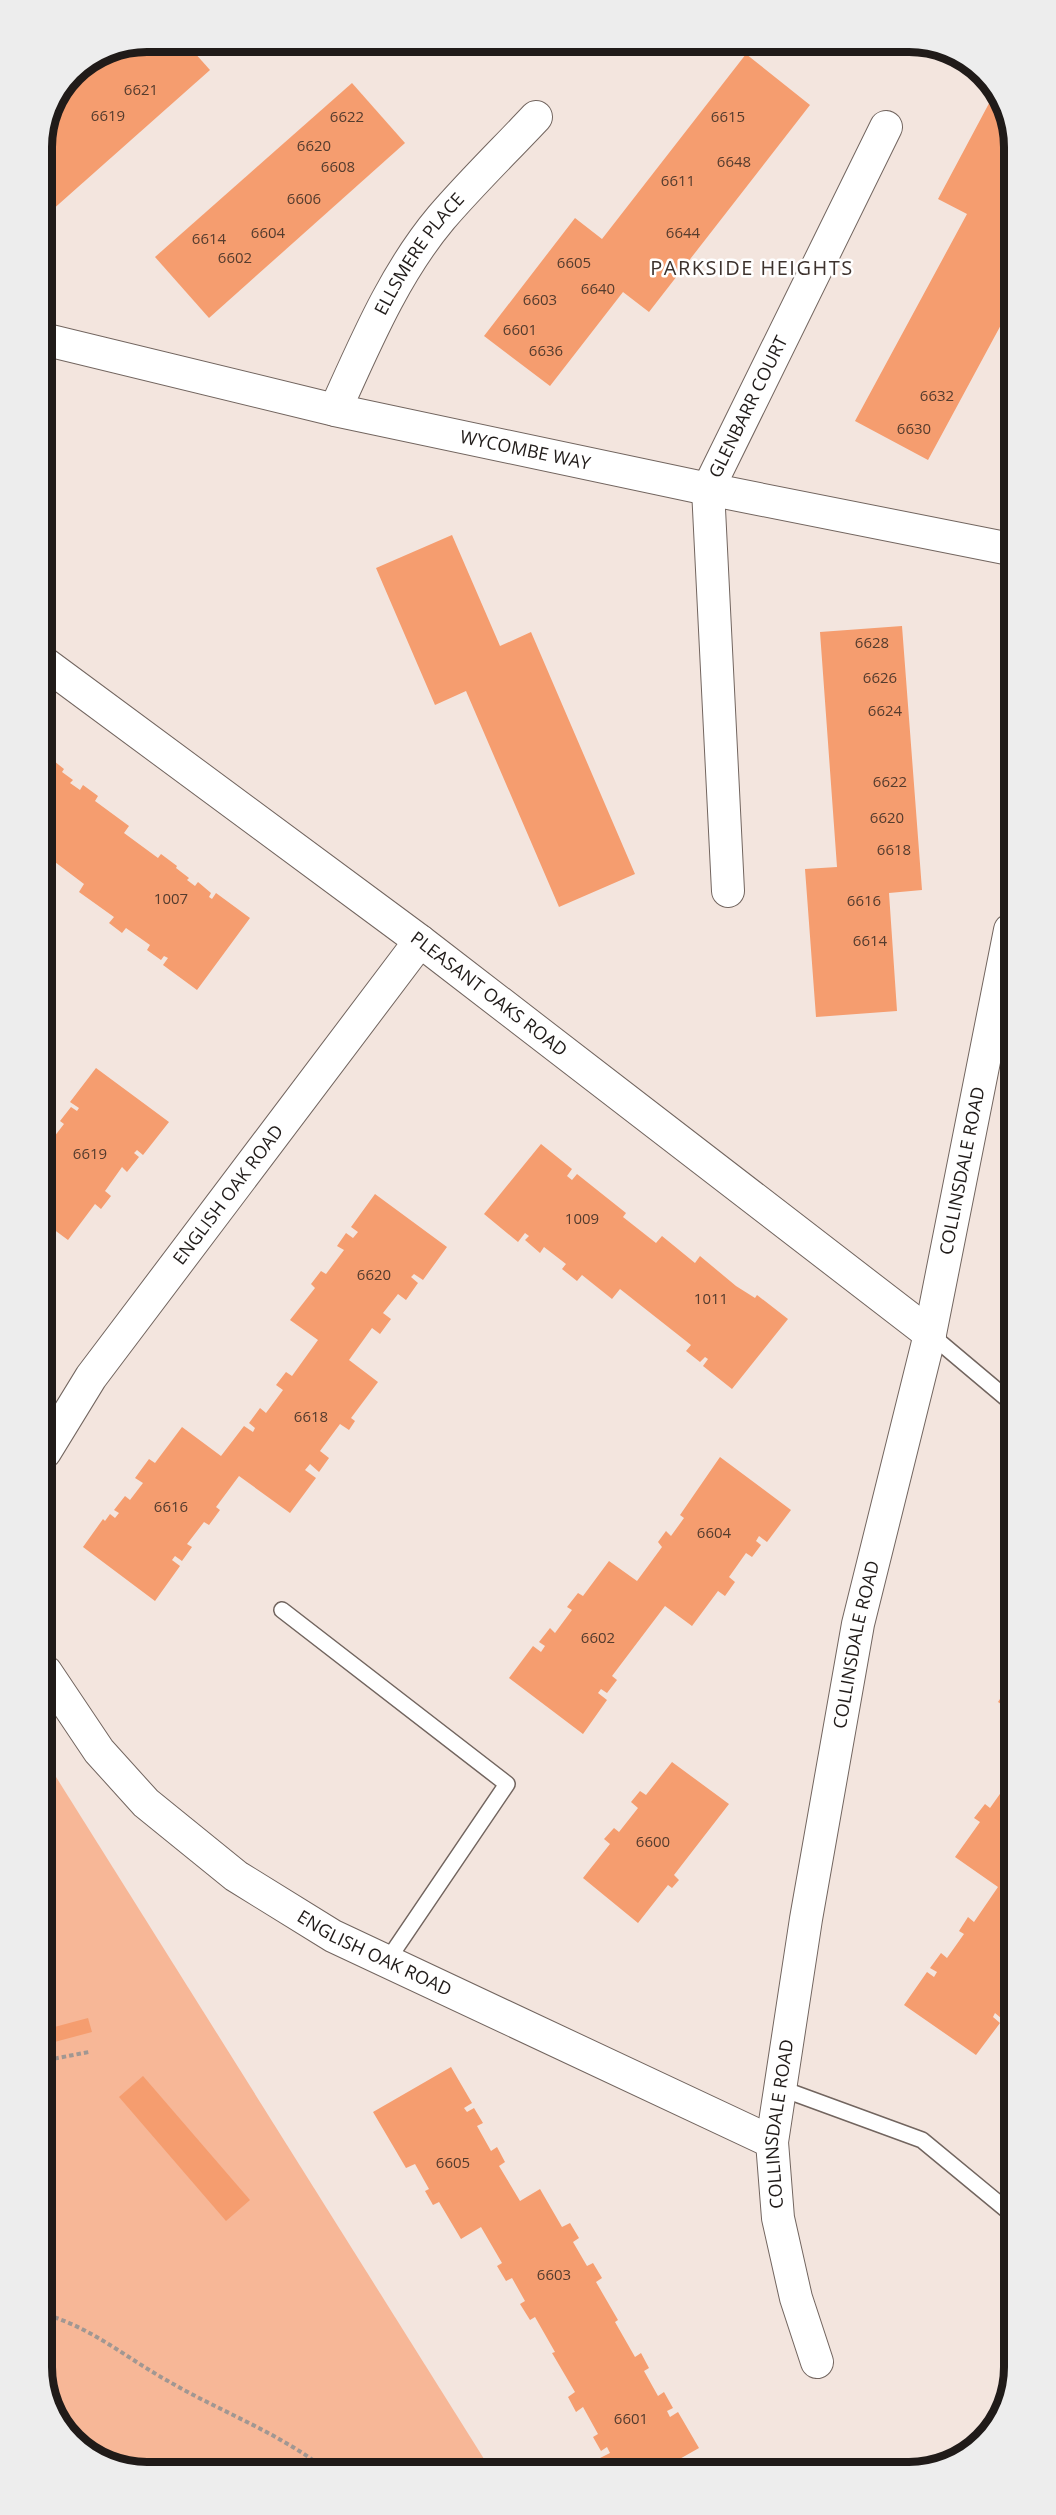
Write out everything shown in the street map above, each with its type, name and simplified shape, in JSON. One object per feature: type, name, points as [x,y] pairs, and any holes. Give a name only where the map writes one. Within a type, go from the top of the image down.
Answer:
[{"type":"street","name":"ELLSMERE PLACE","points":[[335,410],[375,322],[413,256],[441,218],[536,117]]},
{"type":"street","name":"GLENBARR COURT","points":[[728,891],[708,489],[886,127]]},
{"type":"street","name":"WYCOMBE WAY","points":[[53,341],[335,410],[708,489],[1004,548]]},
{"type":"street","name":"PLEASANT OAKS ROAD","points":[[53,669],[420,941],[930,1334]]},
{"type":"street","name":"ENGLISH OAK ROAD","points":[[53,1439],[91,1377],[420,941]]},
{"type":"street","name":"COLLINSDALE ROAD","points":[[817,2362],[796,2298],[778,2218],[772,2142],[806,1919],[858,1624],[930,1334],[1004,965]]},
{"type":"street","name":"ENGLISH OAK ROAD","points":[[53,1683],[99,1752],[146,1803],[236,1876],[333,1936],[772,2142]]},
{"type":"lane","points":[[930,1334],[1004,1396]]},
{"type":"lane","points":[[282,1610],[507,1784],[387,1961]]},
{"type":"lane","points":[[780,2088],[922,2140],[1004,2208]]},
{"type":"path","points":[[53,2060],[89,2052]]},
{"type":"path","points":[[53,2318],[95,2336],[167,2381],[292,2446],[314,2462]]},
{"type":"shaded area","points":[[53,1772],[486,2462],[129,2461],[100,2450],[90,2443],[80,2435],[62,2409],[53,2380]]},
{"type":"building","points":[[148,52],[194,52],[210,70],[53,209],[53,141],[56,123],[62,106],[85,76],[111,60],[129,54]]},
{"type":"building","points":[[746,54],[810,105],[649,312],[623,292],[550,386],[484,336],[575,218],[602,239]]},
{"type":"building","points":[[352,83],[405,143],[209,318],[155,257]]},
{"type":"building","points":[[991,100],[1002,129],[1004,148],[1004,319],[928,460],[855,421],[967,214],[938,199]]},
{"type":"building","points":[[452,535],[500,646],[531,632],[635,874],[559,907],[466,691],[435,705],[376,568]]},
{"type":"building","points":[[902,626],[922,890],[889,893],[897,1011],[816,1017],[805,869],[837,867],[820,632]]},
{"type":"building","points":[[53,760],[64,769],[62,772],[73,780],[70,783],[80,790],[83,785],[98,796],[95,801],[129,826],[124,833],[158,858],[161,854],[177,866],[176,868],[189,878],[187,880],[195,886],[198,882],[211,893],[209,897],[212,899],[216,893],[250,918],[197,990],[163,965],[168,958],[164,956],[161,960],[147,950],[150,945],[126,928],[122,933],[109,923],[114,917],[79,892],[84,884],[53,861]]},
{"type":"building","points":[[96,1068],[169,1122],[143,1155],[137,1150],[134,1153],[139,1157],[127,1172],[122,1167],[105,1191],[111,1196],[101,1209],[95,1204],[68,1240],[53,1229],[53,1138],[64,1124],[60,1121],[71,1107],[77,1111],[79,1108],[70,1102]]},
{"type":"building","points":[[541,1144],[572,1169],[567,1176],[572,1180],[577,1174],[626,1213],[623,1217],[656,1243],[662,1236],[695,1263],[700,1256],[736,1286],[755,1298],[757,1295],[788,1319],[732,1389],[703,1366],[708,1359],[705,1357],[700,1362],[686,1351],[691,1345],[620,1289],[612,1299],[582,1275],[577,1281],[562,1269],[566,1264],[544,1247],[540,1253],[525,1240],[529,1236],[525,1233],[518,1242],[484,1214]]},
{"type":"building","points":[[375,1194],[447,1247],[423,1280],[414,1274],[411,1277],[418,1283],[406,1300],[398,1294],[383,1313],[391,1319],[380,1334],[372,1328],[349,1360],[378,1382],[351,1418],[355,1421],[349,1430],[340,1424],[320,1451],[329,1458],[319,1472],[310,1464],[305,1470],[316,1478],[290,1513],[239,1476],[216,1507],[220,1510],[209,1525],[204,1522],[187,1544],[192,1547],[182,1561],[175,1556],[172,1560],[180,1566],[155,1601],[83,1547],[103,1519],[105,1521],[110,1514],[115,1518],[119,1513],[114,1510],[125,1496],[130,1500],[143,1483],[135,1478],[149,1459],[155,1463],[182,1427],[221,1456],[244,1426],[253,1432],[255,1428],[249,1423],[260,1408],[266,1413],[283,1390],[276,1385],[286,1372],[292,1376],[318,1340],[290,1320],[315,1288],[311,1284],[321,1271],[326,1274],[344,1250],[337,1246],[346,1233],[353,1238],[358,1232],[351,1227]]},
{"type":"building","points":[[720,1457],[791,1510],[767,1542],[759,1536],[756,1541],[761,1545],[752,1557],[746,1553],[729,1577],[735,1582],[725,1596],[718,1591],[692,1626],[665,1606],[612,1676],[617,1680],[607,1693],[601,1689],[598,1693],[607,1700],[583,1734],[509,1678],[533,1646],[541,1652],[545,1646],[539,1642],[550,1628],[555,1633],[572,1610],[567,1607],[578,1593],[583,1596],[609,1561],[637,1581],[662,1547],[658,1542],[666,1531],[671,1536],[684,1518],[680,1515]]},
{"type":"building","points":[[1004,1693],[1004,1706],[998,1702]]},
{"type":"building","points":[[672,1762],[729,1804],[674,1875],[679,1880],[672,1888],[668,1885],[638,1923],[583,1878],[610,1844],[604,1839],[614,1828],[619,1832],[638,1808],[631,1802],[640,1791],[646,1795]]},
{"type":"building","points":[[1004,1788],[1004,2014],[1001,2018],[995,2013],[993,2017],[1000,2023],[976,2055],[904,2005],[927,1972],[934,1977],[937,1972],[930,1968],[941,1953],[947,1958],[964,1934],[959,1931],[968,1917],[974,1922],[998,1887],[955,1857],[980,1822],[974,1818],[985,1804],[990,1808]]},
{"type":"building","points":[[88,2018],[92,2032],[53,2042],[53,2027]]},
{"type":"building","points":[[451,2067],[472,2103],[464,2108],[467,2112],[474,2108],[483,2123],[477,2126],[491,2151],[497,2147],[505,2162],[499,2166],[520,2201],[540,2189],[562,2227],[570,2223],[579,2238],[573,2242],[587,2266],[593,2263],[602,2278],[596,2282],[618,2320],[615,2322],[635,2357],[641,2353],[649,2368],[644,2371],[658,2396],[664,2392],[673,2408],[667,2411],[670,2417],[678,2412],[699,2448],[674,2462],[602,2462],[600,2458],[610,2453],[607,2447],[601,2451],[593,2437],[598,2434],[583,2407],[576,2412],[568,2397],[575,2392],[552,2353],[555,2352],[535,2317],[530,2320],[520,2304],[525,2301],[512,2278],[506,2281],[497,2266],[502,2263],[481,2227],[461,2239],[439,2202],[433,2205],[425,2191],[429,2189],[415,2164],[406,2168],[373,2112]]},
{"type":"building","points":[[143,2076],[250,2200],[226,2221],[119,2097]]},
{"type":"district","name":"PARKSIDE HEIGHTS","points":[[752,268]]}]
